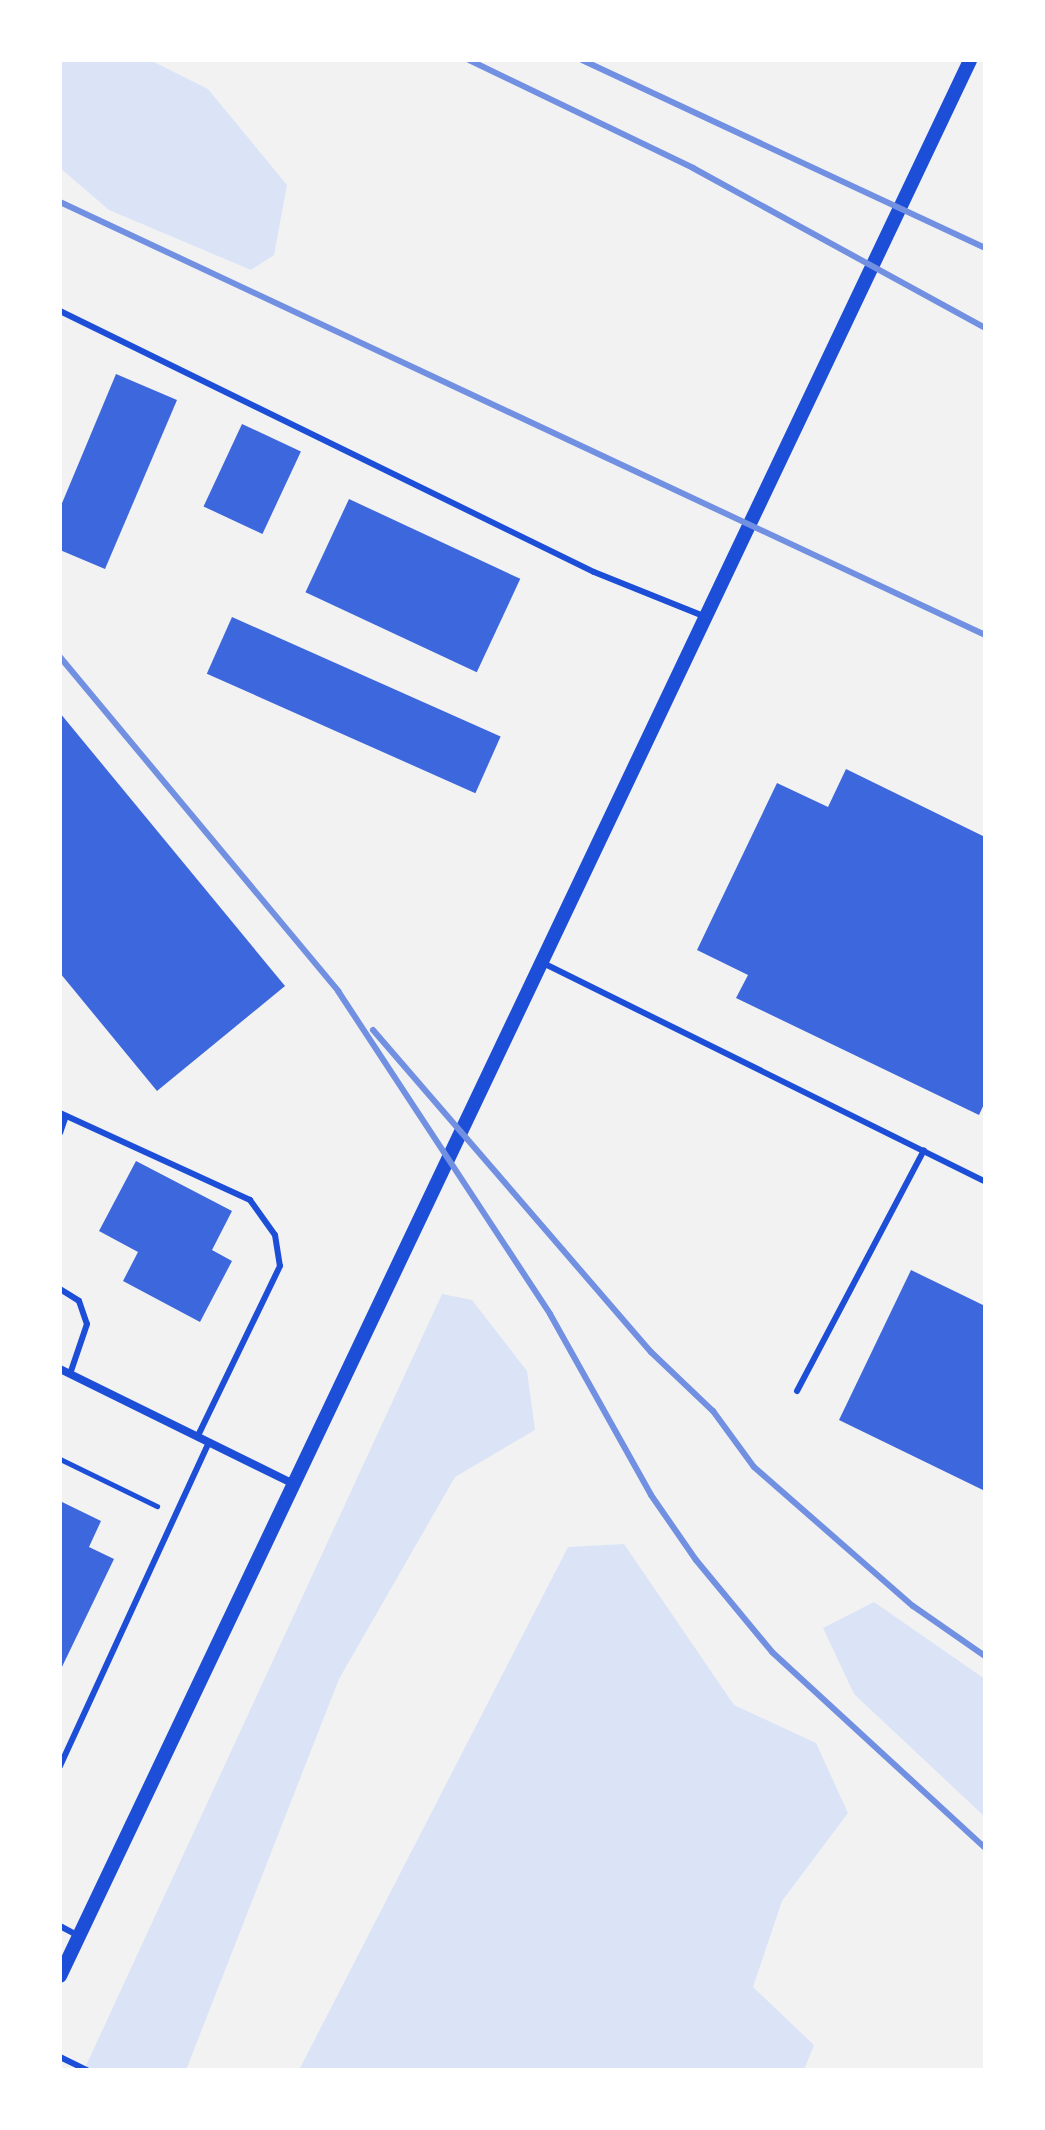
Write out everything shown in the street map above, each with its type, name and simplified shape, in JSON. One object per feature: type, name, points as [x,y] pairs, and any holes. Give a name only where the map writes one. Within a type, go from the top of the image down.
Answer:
[{"type":"street","points":[[60,1976],[970,60]]},
{"type":"street","points":[[60,1369],[294,1484]]},
{"type":"lane","points":[[60,311],[594,572],[706,617]]},
{"type":"lane","points":[[541,962],[985,1181]]},
{"type":"lane","points":[[60,1133],[63,1115],[250,1200],[275,1235],[280,1266],[198,1436]]},
{"type":"lane","points":[[797,1391],[924,1150]]},
{"type":"lane","points":[[60,1289],[79,1301],[87,1324],[70,1374]]},
{"type":"lane","points":[[60,1766],[209,1442]]},
{"type":"lane","points":[[60,1926],[79,1936]]},
{"type":"lane","points":[[60,2057],[87,2070]]},
{"type":"path","points":[[60,1459],[176,1516]]},
{"type":"shaded area","points":[[60,60],[150,60],[208,89],[287,185],[274,255],[251,270],[109,210],[60,168]]},
{"type":"shaded area","points":[[442,1294],[472,1300],[527,1371],[535,1430],[455,1477],[339,1679],[186,2070],[84,2070]]},
{"type":"shaded area","points":[[624,1544],[734,1705],[816,1743],[848,1813],[782,1901],[753,1987],[814,2045],[804,2070],[299,2070],[568,1547]]},
{"type":"shaded area","points":[[874,1602],[985,1679],[985,1817],[854,1694],[823,1628]]},
{"type":"building","points":[[116,374],[177,400],[105,569],[60,550],[60,508]]},
{"type":"building","points":[[242,424],[301,451],[262,534],[204,506]]},
{"type":"building","points":[[349,499],[520,579],[477,672],[305,592]]},
{"type":"building","points":[[232,617],[501,737],[475,793],[207,674]]},
{"type":"building","points":[[60,713],[285,986],[157,1091],[60,973]]},
{"type":"building","points":[[846,769],[985,837],[985,1102],[979,1115],[736,998],[748,975],[697,950],[777,783],[828,807]]},
{"type":"building","points":[[136,1161],[232,1211],[212,1250],[232,1261],[200,1322],[123,1281],[138,1252],[99,1231]]},
{"type":"building","points":[[911,1270],[985,1306],[985,1491],[839,1420]]},
{"type":"building","points":[[60,1501],[101,1521],[89,1547],[114,1559],[60,1671]]},
{"type":"railway","points":[[469,60],[693,168],[985,328]]},
{"type":"railway","points":[[582,60],[985,248]]},
{"type":"railway","points":[[60,202],[985,635]]},
{"type":"railway","points":[[60,657],[338,991],[550,1314],[651,1495],[696,1560],[772,1652],[985,1848]]},
{"type":"railway","points":[[373,1030],[651,1352],[713,1411],[754,1467],[913,1606],[985,1656]]}]
